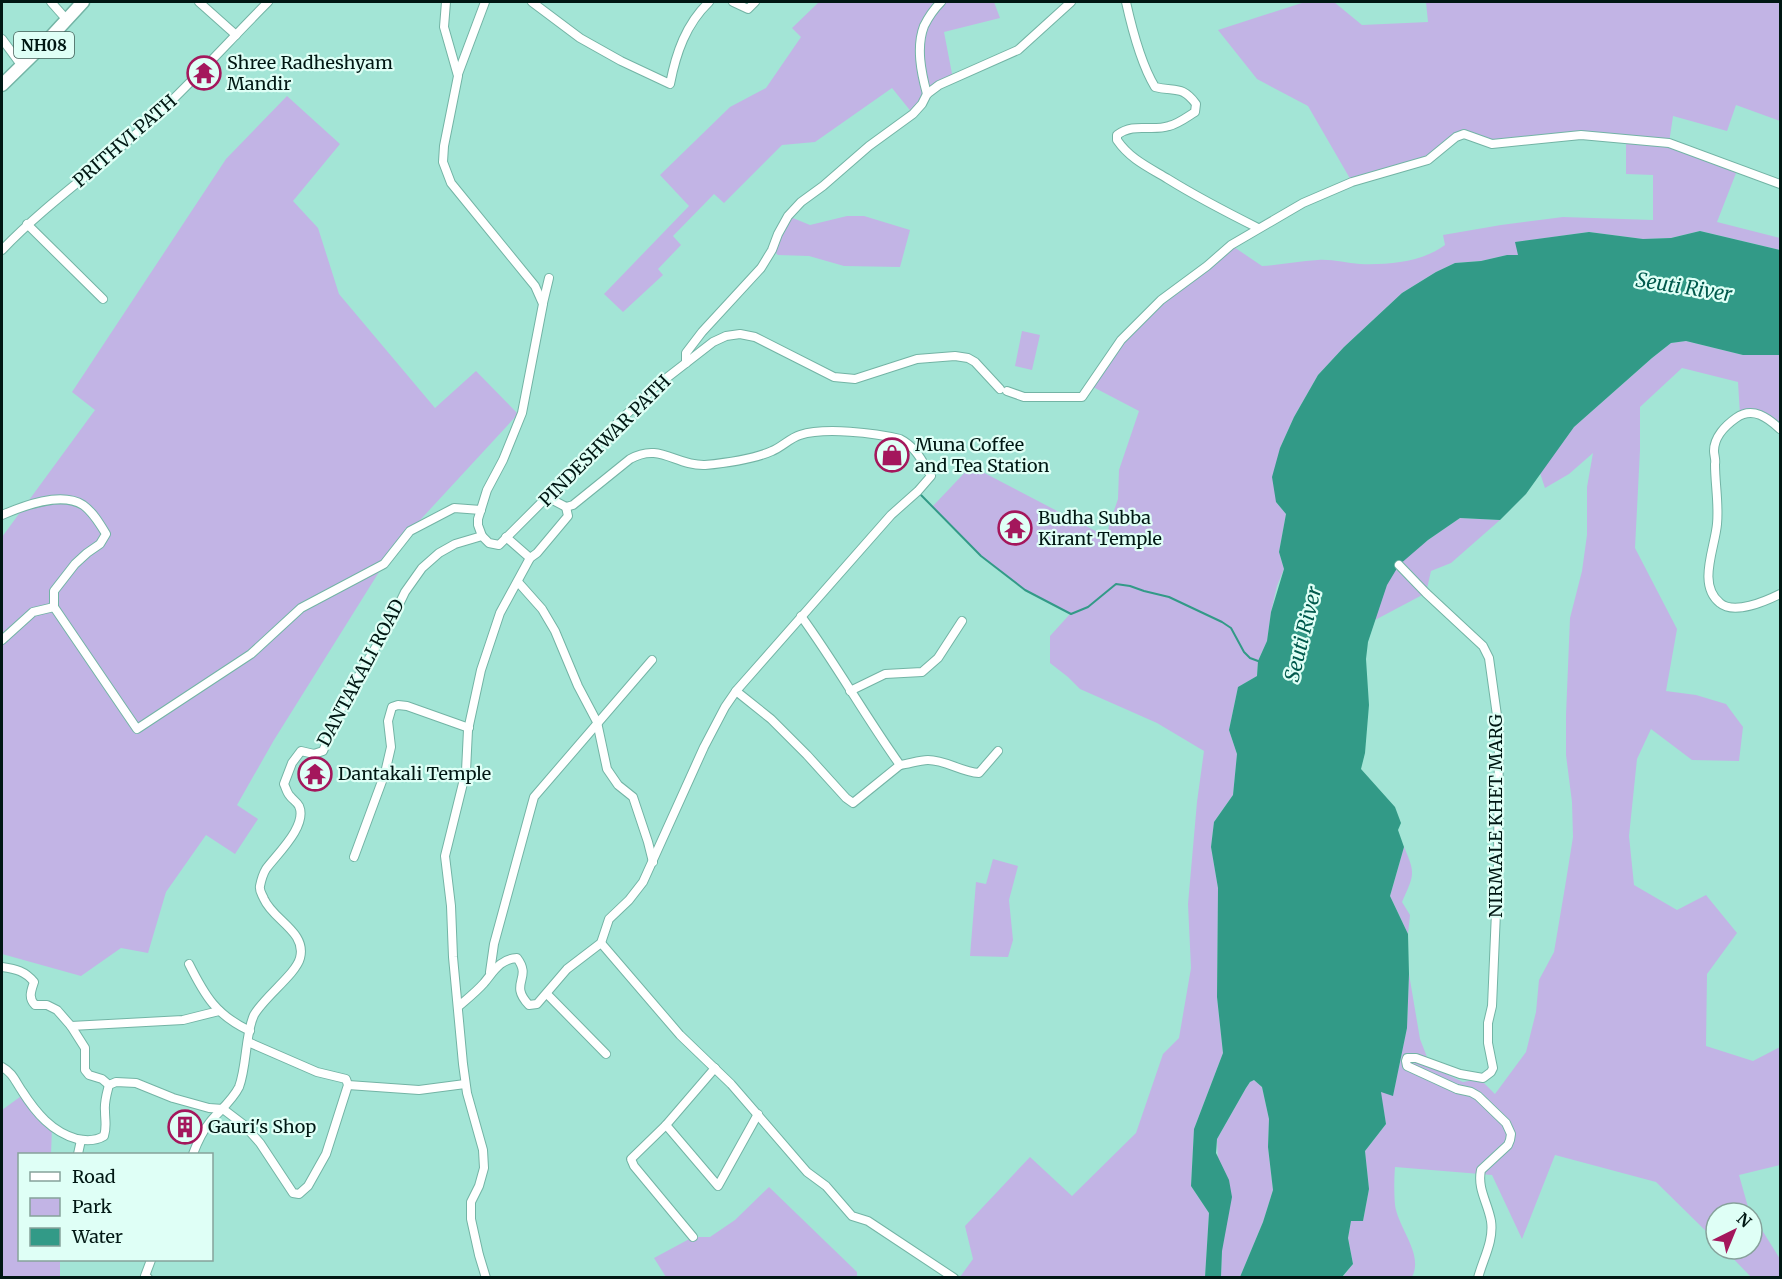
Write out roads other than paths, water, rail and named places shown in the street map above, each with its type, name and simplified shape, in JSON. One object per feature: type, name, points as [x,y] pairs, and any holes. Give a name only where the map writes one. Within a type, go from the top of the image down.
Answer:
[{"type":"main road","name":"NH08","points":[[2,85],[83,2]]},
{"type":"street","points":[[51,2],[67,20]]},
{"type":"street","points":[[199,2],[236,34]]},
{"type":"street","name":"PRITHVI PATH","points":[[2,250],[27,224],[146,126],[210,64],[268,2]]},
{"type":"street","points":[[446,2],[444,27],[458,76]]},
{"type":"street","points":[[485,2],[458,76],[449,117],[443,162],[451,183],[535,286],[543,304]]},
{"type":"street","points":[[532,2],[580,38],[621,62],[670,84],[676,56],[684,36],[705,3]]},
{"type":"street","points":[[733,2],[747,5],[755,2]]},
{"type":"street","points":[[927,94],[920,51],[924,26],[941,2]]},
{"type":"street","points":[[686,363],[686,353],[702,332],[761,268],[788,216],[801,202],[869,146],[913,114],[927,94],[939,85],[1018,50],[1071,2]]},
{"type":"street","points":[[1126,2],[1137,41],[1155,87],[1165,90],[1179,89],[1189,94],[1196,104],[1195,112],[1168,127],[1135,127],[1117,135],[1117,140],[1132,158],[1146,167],[1258,228],[1303,203],[1352,182],[1428,160],[1456,137],[1464,134],[1492,144],[1581,135],[1669,143],[1780,184]]},
{"type":"street","points":[[2,39],[22,66]]},
{"type":"street","points":[[27,224],[103,299]]},
{"type":"street","name":"PINDESHWAR PATH","points":[[506,537],[655,387],[713,342],[726,336],[740,334],[755,338],[834,377],[855,379],[917,359],[955,356],[968,358],[975,362],[1003,390],[1024,397],[1082,397],[1121,340],[1161,300],[1231,245],[1258,228]]},
{"type":"street","points":[[482,536],[478,525],[487,490],[503,460],[522,413],[549,278]]},
{"type":"street","points":[[1780,429],[1760,414],[1749,412],[1728,423],[1719,435],[1714,449],[1717,524],[1708,577],[1710,591],[1720,603],[1730,608],[1739,609],[1780,594]]},
{"type":"street","points":[[459,1006],[485,982],[490,973],[500,964],[517,958],[523,965],[524,976],[519,987],[521,996],[529,1005],[537,1004],[567,969],[601,943],[609,919],[629,900],[643,882],[704,747],[736,691],[891,514],[918,491],[930,476],[916,451],[900,439],[846,432],[809,433],[797,436],[773,451],[754,458],[703,465],[650,452],[640,453],[573,505],[566,507],[548,497]]},
{"type":"street","points":[[2,515],[19,507],[44,500],[63,499],[82,504],[98,520],[106,534],[100,544],[87,553],[60,582],[54,591],[54,607],[137,729],[251,654],[301,608],[384,564],[410,531],[454,508],[481,510]]},
{"type":"street","points":[[486,1278],[471,1219],[471,1202],[484,1168],[483,1150],[465,1084],[445,856],[466,771],[469,728],[482,670],[500,613],[530,558],[568,516],[566,507]]},
{"type":"street","name":"DANTAKALI ROAD","points":[[194,1153],[199,1138],[238,1087],[253,1017],[300,958],[299,943],[293,931],[268,909],[259,889],[265,871],[290,840],[298,824],[299,805],[289,795],[284,784],[292,763],[301,751],[314,754],[323,751],[347,694],[389,625],[405,592],[422,568],[439,553],[455,544],[482,536],[489,543],[499,545],[506,537]]},
{"type":"street","points":[[506,537],[530,558]]},
{"type":"street","name":"NIRMALE KHET MARG","points":[[1399,565],[1483,646],[1489,658],[1499,730],[1496,936],[1492,1006],[1488,1023],[1489,1052],[1493,1068],[1483,1078],[1460,1074],[1416,1058],[1410,1057],[1406,1061],[1407,1066],[1478,1096],[1509,1128],[1508,1145],[1481,1170],[1480,1187],[1491,1220],[1492,1234],[1478,1278]]},
{"type":"street","points":[[518,582],[542,609],[555,631],[578,686],[597,722],[607,769],[618,785],[633,797],[652,862]]},
{"type":"street","points":[[2,640],[33,612],[54,607]]},
{"type":"street","points":[[801,616],[900,765]]},
{"type":"street","points":[[850,691],[885,674],[922,672],[938,658],[962,621]]},
{"type":"street","points":[[490,973],[494,944],[534,797],[652,660]]},
{"type":"street","points":[[736,691],[771,719],[853,803],[900,765],[928,760],[979,773],[998,751]]},
{"type":"street","points":[[354,857],[385,773],[391,747],[388,721],[392,707],[407,706],[469,728]]},
{"type":"street","points":[[601,943],[680,1035],[715,1068],[807,1172],[826,1186],[852,1216],[868,1221],[954,1278]]},
{"type":"street","points":[[189,964],[201,987],[219,1011],[233,1023],[250,1031]]},
{"type":"street","points":[[2,967],[17,969],[28,975],[34,982],[30,994],[31,1002],[35,1005],[47,1005],[57,1010],[85,1048],[85,1070],[89,1075],[102,1079],[109,1085]]},
{"type":"street","points":[[547,994],[606,1054]]},
{"type":"street","points":[[71,1026],[183,1020],[219,1011]]},
{"type":"street","points":[[109,1085],[116,1082],[136,1083],[173,1098],[209,1108],[223,1109],[244,1125],[293,1193],[299,1194],[308,1186],[326,1154],[348,1085],[346,1079],[316,1072],[248,1042]]},
{"type":"street","points":[[2,1067],[10,1072],[36,1111],[52,1127],[81,1140],[98,1141],[104,1137],[107,1127],[105,1109],[109,1085]]},
{"type":"street","points":[[693,1237],[634,1166],[631,1159],[666,1125],[715,1068]]},
{"type":"street","points":[[348,1085],[419,1090],[465,1084]]},
{"type":"street","points":[[666,1125],[718,1186],[758,1114]]},
{"type":"street","points":[[78,1153],[81,1140]]},
{"type":"street","points":[[148,1278],[145,1276],[151,1261]]},
{"type":"water","name":"Seuti River","points":[[1700,231],[1780,250],[1780,355],[1743,355],[1686,341],[1671,343],[1574,427],[1526,494],[1500,520],[1460,518],[1428,540],[1399,565],[1387,585],[1368,642],[1366,659],[1369,705],[1365,753],[1361,769],[1395,807],[1401,823],[1398,830],[1404,847],[1390,896],[1408,934],[1407,1028],[1393,1096],[1381,1092],[1386,1124],[1365,1151],[1369,1189],[1363,1221],[1351,1221],[1348,1238],[1353,1264],[1342,1277],[1240,1277],[1263,1222],[1273,1190],[1268,1147],[1269,1119],[1262,1087],[1254,1080],[1246,1088],[1217,1139],[1216,1153],[1229,1180],[1232,1197],[1222,1251],[1221,1277],[1205,1277],[1209,1213],[1191,1186],[1194,1129],[1223,1053],[1217,997],[1218,888],[1211,847],[1214,822],[1233,795],[1237,754],[1229,730],[1238,687],[1257,676],[1258,661],[1267,641],[1271,612],[1284,569],[1279,552],[1286,514],[1276,502],[1272,477],[1280,448],[1294,417],[1318,375],[1344,347],[1402,293],[1455,263],[1518,255],[1515,242],[1589,232],[1643,239],[1671,238]]},
{"type":"waterway","points":[[921,495],[981,556],[1025,590],[1071,614],[1088,607],[1116,584],[1130,586],[1169,597],[1222,622],[1231,628],[1244,652],[1250,658],[1258,661]]},
{"type":"place","name":"Shree Radheshyam Mandir","points":[[204,73]]},
{"type":"place","name":"Muna Coffee and Tea Station","points":[[892,455]]},
{"type":"place","name":"Budha Subba Kirant Temple","points":[[1015,528]]},
{"type":"place","name":"Dantakali Temple","points":[[315,774]]},
{"type":"place","name":"Gauri's Shop","points":[[185,1127]]}]
